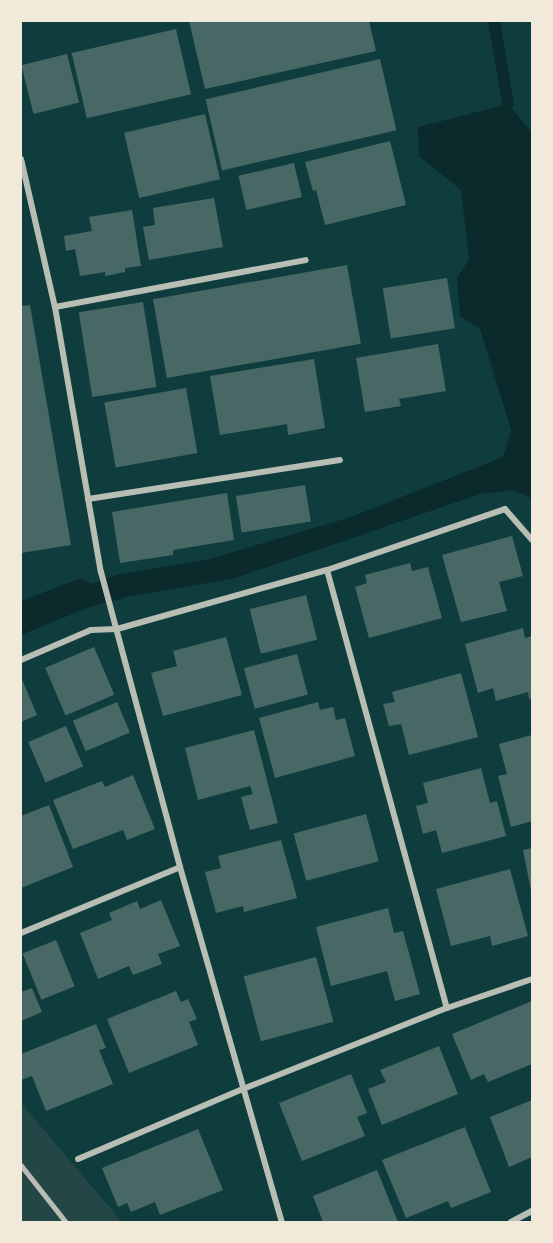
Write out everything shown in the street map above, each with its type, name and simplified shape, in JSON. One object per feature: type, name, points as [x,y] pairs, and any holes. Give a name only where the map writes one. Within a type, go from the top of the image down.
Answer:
[{"type":"street","points":[[21,159],[55,307],[101,572],[180,867],[282,1222]]},
{"type":"street","points":[[55,307],[306,260]]},
{"type":"street","points":[[88,499],[340,460]]},
{"type":"street","points":[[21,660],[91,630],[117,629],[327,570],[505,509],[532,540]]},
{"type":"street","points":[[327,570],[447,1008]]},
{"type":"street","points":[[21,933],[180,867]]},
{"type":"street","points":[[78,1159],[243,1089],[447,1008],[532,979]]},
{"type":"street","points":[[511,1222],[532,1211]]},
{"type":"lane","points":[[21,1165],[66,1222]]},
{"type":"shaded area","points":[[508,104],[532,133],[532,498],[512,490],[480,494],[236,578],[127,597],[87,608],[21,635],[21,601],[81,578],[91,584],[119,574],[206,560],[351,517],[503,457],[511,430],[480,329],[460,316],[457,277],[469,260],[461,190],[419,156],[418,127]]},
{"type":"shaded area","points":[[21,1103],[122,1222],[21,1222]]},
{"type":"building","points":[[189,21],[369,21],[376,51],[205,89]]},
{"type":"building","points":[[176,29],[191,94],[87,118],[72,53]]},
{"type":"building","points":[[67,54],[79,103],[33,114],[21,65]]},
{"type":"building","points":[[380,59],[396,130],[222,170],[206,99]]},
{"type":"building","points":[[205,114],[220,179],[139,198],[124,133]]},
{"type":"building","points":[[390,141],[406,205],[325,225],[316,190],[313,191],[305,162]]},
{"type":"building","points":[[294,163],[302,197],[246,210],[238,176]]},
{"type":"building","points":[[214,198],[223,247],[149,260],[143,227],[155,225],[153,208]]},
{"type":"building","points":[[132,210],[141,266],[125,268],[125,272],[105,276],[105,272],[80,276],[75,249],[66,251],[64,236],[92,231],[89,217]]},
{"type":"building","points":[[347,265],[361,344],[167,378],[153,299]]},
{"type":"building","points":[[447,278],[455,328],[391,339],[383,288]]},
{"type":"building","points":[[143,302],[156,387],[92,397],[79,312]]},
{"type":"building","points":[[30,305],[71,545],[21,553],[21,306]]},
{"type":"building","points":[[438,344],[446,391],[399,399],[401,406],[365,412],[356,358]]},
{"type":"building","points":[[314,359],[325,428],[288,435],[287,424],[220,435],[210,376]]},
{"type":"building","points":[[186,388],[197,453],[116,467],[104,402]]},
{"type":"building","points":[[305,485],[311,522],[242,532],[236,496]]},
{"type":"building","points":[[227,493],[234,540],[173,550],[173,555],[120,563],[112,512]]},
{"type":"building","points":[[512,536],[523,576],[499,582],[507,611],[461,622],[442,555]]},
{"type":"building","points":[[410,563],[412,571],[428,567],[442,618],[369,638],[355,587],[367,583],[365,575]]},
{"type":"building","points":[[306,595],[317,640],[261,654],[250,609]]},
{"type":"building","points":[[523,628],[525,638],[532,636],[532,698],[529,699],[528,692],[496,701],[493,688],[478,693],[465,644]]},
{"type":"building","points":[[226,637],[242,695],[163,716],[151,673],[177,666],[173,651]]},
{"type":"building","points":[[94,647],[114,695],[66,716],[45,668]]},
{"type":"building","points":[[297,654],[308,695],[255,709],[244,668]]},
{"type":"building","points":[[461,673],[478,737],[409,755],[401,724],[389,726],[383,704],[395,702],[392,692]]},
{"type":"building","points":[[21,677],[37,715],[21,722]]},
{"type":"building","points":[[117,702],[130,732],[86,751],[73,721]]},
{"type":"building","points":[[318,702],[320,710],[333,707],[336,720],[345,718],[355,756],[275,778],[259,718]]},
{"type":"building","points":[[66,726],[83,767],[45,783],[28,742]]},
{"type":"building","points":[[254,730],[278,823],[250,830],[241,797],[253,794],[250,786],[198,800],[185,748]]},
{"type":"building","points":[[532,735],[532,821],[511,827],[498,776],[507,774],[499,744]]},
{"type":"building","points":[[481,768],[490,803],[497,801],[506,836],[442,853],[436,830],[423,834],[416,806],[428,803],[423,783]]},
{"type":"building","points":[[133,775],[155,829],[127,840],[123,830],[73,849],[53,800],[102,781],[105,787]]},
{"type":"building","points":[[49,805],[73,867],[21,888],[21,816]]},
{"type":"building","points":[[366,814],[379,861],[306,881],[294,833]]},
{"type":"building","points":[[281,840],[297,898],[244,912],[243,906],[216,913],[205,872],[221,868],[218,856]]},
{"type":"building","points":[[532,848],[532,890],[531,891],[523,850]]},
{"type":"building","points":[[510,869],[528,936],[492,946],[490,936],[451,946],[436,889]]},
{"type":"building","points":[[161,900],[180,946],[158,954],[162,964],[133,975],[129,966],[98,979],[80,933],[112,920],[109,913],[137,901],[140,909]]},
{"type":"building","points":[[388,908],[394,933],[403,931],[420,994],[395,1001],[387,971],[331,986],[316,927]]},
{"type":"building","points":[[56,940],[75,986],[41,1000],[23,953]]},
{"type":"building","points":[[316,957],[333,1022],[261,1041],[244,976]]},
{"type":"building","points":[[32,988],[42,1012],[21,1021],[21,992]]},
{"type":"building","points":[[176,991],[181,1002],[188,999],[197,1019],[189,1022],[198,1045],[129,1073],[107,1019]]},
{"type":"building","points":[[532,1001],[532,1064],[488,1082],[484,1074],[471,1080],[452,1034]]},
{"type":"building","points":[[96,1024],[106,1048],[99,1050],[113,1084],[46,1111],[32,1076],[21,1080],[21,1054]]},
{"type":"building","points":[[439,1046],[458,1094],[382,1125],[368,1089],[386,1082],[380,1070]]},
{"type":"building","points":[[351,1074],[367,1113],[357,1117],[365,1136],[302,1161],[279,1103]]},
{"type":"building","points":[[532,1100],[532,1157],[509,1167],[490,1117]]},
{"type":"building","points":[[465,1127],[491,1192],[451,1208],[448,1201],[406,1218],[382,1160]]},
{"type":"building","points":[[198,1129],[223,1190],[160,1215],[155,1202],[131,1212],[127,1203],[118,1207],[102,1168]]},
{"type":"building","points":[[377,1170],[398,1222],[323,1222],[313,1196]]},
{"type":"waterway","points":[[494,21],[508,104]]}]
